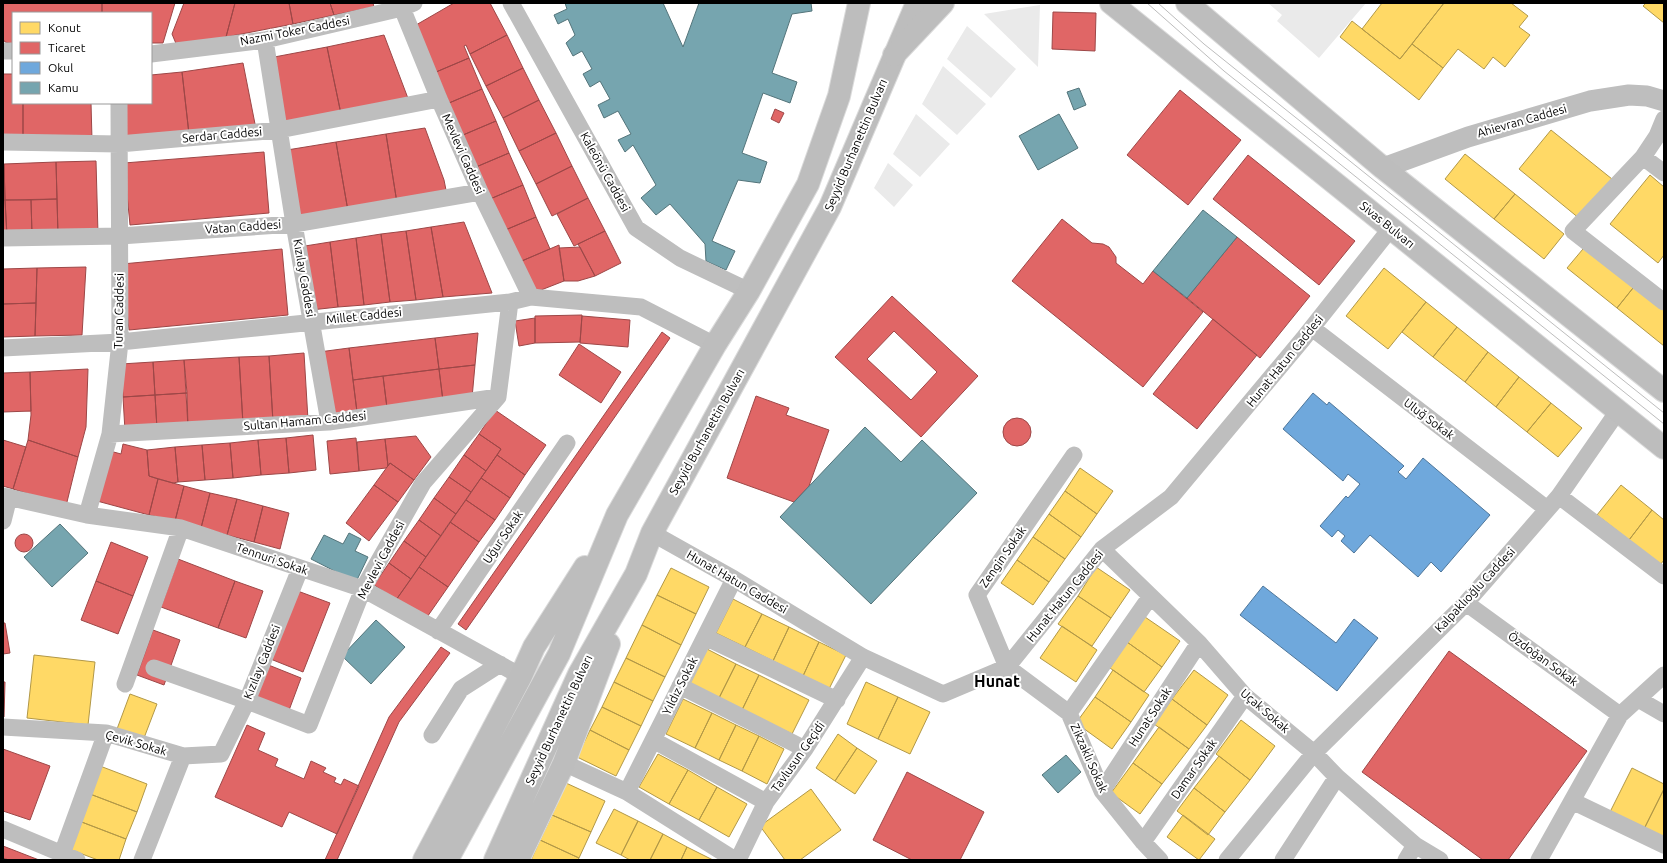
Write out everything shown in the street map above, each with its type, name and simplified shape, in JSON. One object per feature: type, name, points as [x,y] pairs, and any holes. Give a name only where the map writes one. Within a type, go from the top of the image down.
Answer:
[{"type":"main road","points":[[424,860],[521,676],[534,647],[617,515],[749,291],[808,184],[839,96],[859,3]]},
{"type":"main road","name":"Seyyid Burhanettin Bulvarı","points":[[495,860],[579,674],[636,574],[652,533],[830,207],[917,3]]},
{"type":"main road","points":[[894,55],[943,3]]},
{"type":"main road","name":"Sivas Bulvarı","points":[[1111,3],[1664,448]]},
{"type":"main road","points":[[1187,3],[1383,168],[1664,391]]},
{"type":"main road","points":[[447,860],[559,654],[617,515]]},
{"type":"main road","points":[[518,860],[564,763],[636,574]]},
{"type":"street","name":"Kaleönü Caddesi","points":[[511,3],[636,228],[680,258],[749,291]]},
{"type":"street","name":"Nazmi Toker Caddesi","points":[[152,54],[265,40],[408,6]]},
{"type":"street","name":"Mevlevi Caddesi","points":[[408,6],[439,99],[480,192],[531,297]]},
{"type":"street","name":"Kızılay Caddesi","points":[[265,40],[294,224],[329,422]]},
{"type":"street","name":"Ahievran Caddesi","points":[[1383,168],[1468,137],[1590,101],[1629,95],[1647,96],[1664,101]]},
{"type":"street","name":"Serdar Caddesi","points":[[3,142],[120,144],[279,130],[439,99]]},
{"type":"street","name":"Turan Caddesi","points":[[87,514],[110,434],[120,342],[119,104]]},
{"type":"street","points":[[1664,118],[1657,136],[1644,157],[1573,231],[1664,302]]},
{"type":"street","points":[[1644,157],[1664,173]]},
{"type":"street","name":"Vatan Caddesi","points":[[3,238],[120,236],[294,224],[480,192]]},
{"type":"street","name":"Hunat Hatun Caddesi","points":[[652,533],[734,579],[863,657],[943,694],[1007,667],[1102,549],[1171,497],[1312,328],[1391,228]]},
{"type":"street","name":"Millet Caddesi","points":[[3,348],[120,342],[312,321],[510,302],[531,297],[641,307],[716,345]]},
{"type":"street","points":[[498,397],[510,302]]},
{"type":"street","name":"Uluğ Sokak","points":[[1312,328],[1547,509]]},
{"type":"street","name":"Mevlevi Caddesi","points":[[154,668],[247,701],[309,726],[363,589],[423,483],[498,397]]},
{"type":"street","name":"Sultan Hamam Caddesi","points":[[110,434],[329,422],[498,397]]},
{"type":"street","name":"Kalpaklıoğlu Caddesi","points":[[1227,860],[1314,753],[1466,603],[1559,496],[1618,411]]},
{"type":"street","name":"Uğur Sokak","points":[[438,631],[568,443]]},
{"type":"street","name":"Zengin Sokak","points":[[1007,667],[977,595],[1074,455]]},
{"type":"street","points":[[3,521],[6,496]]},
{"type":"street","name":"Tennuri Sokak","points":[[6,496],[87,514],[181,528],[363,589],[521,676]]},
{"type":"street","points":[[1559,496],[1664,576]]},
{"type":"street","points":[[125,684],[181,528]]},
{"type":"street","name":"Uçak Sokak","points":[[1102,549],[1198,643],[1245,696],[1314,753],[1337,777],[1415,845],[1440,860]]},
{"type":"street","name":"Kızılay Caddesi","points":[[221,754],[247,701],[300,569]]},
{"type":"street","name":"Yıldız Sokak","points":[[627,792],[734,579]]},
{"type":"street","points":[[1069,713],[1150,597]]},
{"type":"street","name":"Özdoğan Sokak","points":[[1466,603],[1620,715]]},
{"type":"street","points":[[705,637],[837,700]]},
{"type":"street","name":"Hunat Sokak","points":[[1102,791],[1198,643]]},
{"type":"street","name":"Tavlusun Geçidi","points":[[564,763],[627,792],[737,860],[766,802],[805,749],[863,657]]},
{"type":"street","points":[[432,735],[461,689],[500,664]]},
{"type":"street","name":"Zikzaklı Sokak","points":[[1007,667],[1069,713],[1102,791],[1143,842],[1160,860]]},
{"type":"street","points":[[1539,860],[1620,715],[1664,675]]},
{"type":"street","points":[[680,686],[805,749]]},
{"type":"street","name":"Damar Sokak","points":[[1143,842],[1245,696]]},
{"type":"street","points":[[1638,699],[1664,714]]},
{"type":"street","name":"Çevik Sokak","points":[[3,727],[106,733],[183,756],[221,754]]},
{"type":"street","points":[[3,829],[69,857],[106,733]]},
{"type":"street","points":[[653,740],[766,802]]},
{"type":"street","points":[[142,860],[183,756]]},
{"type":"street","points":[[1283,860],[1337,777]]},
{"type":"street","points":[[1572,801],[1664,845]]},
{"type":"street","points":[[1406,860],[1415,845]]},
{"type":"shaded area","points":[[1268,3],[1366,3],[1319,58],[1277,21],[1282,15]]},
{"type":"shaded area","points":[[1040,5],[1038,67],[984,14]]},
{"type":"shaded area","points":[[967,26],[1016,69],[991,98],[947,59]]},
{"type":"shaded area","points":[[943,66],[986,104],[957,135],[922,104]]},
{"type":"shaded area","points":[[916,114],[950,144],[920,177],[893,154]]},
{"type":"shaded area","points":[[888,163],[913,185],[894,207],[874,188]]},
{"type":"building: Konut","points":[[1382,3],[1444,3],[1400,59],[1362,29]]},
{"type":"building: Konut","points":[[1444,3],[1511,3],[1528,16],[1519,27],[1530,35],[1505,67],[1493,57],[1484,69],[1458,49],[1443,68],[1412,44]]},
{"type":"building: Konut","points":[[1646,3],[1664,3],[1664,23],[1643,6]]},
{"type":"building: Konut","points":[[1352,21],[1400,59],[1412,44],[1443,68],[1419,100],[1340,37]]},
{"type":"building: Konut","points":[[1551,130],[1612,179],[1580,219],[1519,169]]},
{"type":"building: Konut","points":[[1465,154],[1515,194],[1494,219],[1445,179]]},
{"type":"building: Konut","points":[[1650,175],[1664,187],[1664,255],[1658,263],[1610,224]]},
{"type":"building: Konut","points":[[1515,194],[1564,234],[1544,259],[1494,219]]},
{"type":"building: Konut","points":[[1588,243],[1637,283],[1617,308],[1567,268]]},
{"type":"building: Konut","points":[[1384,268],[1426,302],[1388,349],[1346,316]]},
{"type":"building: Konut","points":[[1637,283],[1664,305],[1664,346],[1617,308]]},
{"type":"building: Konut","points":[[1426,302],[1457,327],[1433,357],[1402,332]]},
{"type":"building: Konut","points":[[1457,327],[1488,352],[1465,382],[1433,357]]},
{"type":"building: Konut","points":[[1488,352],[1519,377],[1496,407],[1465,382]]},
{"type":"building: Konut","points":[[1519,377],[1551,403],[1527,432],[1496,407]]},
{"type":"building: Konut","points":[[1551,403],[1582,428],[1558,457],[1527,432]]},
{"type":"building: Konut","points":[[1080,468],[1113,491],[1097,514],[1065,491]]},
{"type":"building: Konut","points":[[1621,485],[1652,510],[1629,540],[1597,515]]},
{"type":"building: Konut","points":[[1065,491],[1097,514],[1081,537],[1049,514]]},
{"type":"building: Konut","points":[[1652,510],[1664,520],[1664,560],[1660,565],[1629,540]]},
{"type":"building: Konut","points":[[1049,514],[1081,537],[1065,559],[1033,537]]},
{"type":"building: Konut","points":[[1033,537],[1065,559],[1049,582],[1017,560]]},
{"type":"building: Konut","points":[[1017,560],[1049,582],[1033,605],[1001,583]]},
{"type":"building: Konut","points":[[1096,567],[1130,590],[1111,618],[1078,596]]},
{"type":"building: Konut","points":[[671,568],[709,587],[696,614],[657,595]]},
{"type":"building: Konut","points":[[657,595],[696,614],[681,645],[642,625]]},
{"type":"building: Konut","points":[[1078,596],[1111,618],[1092,646],[1058,624]]},
{"type":"building: Konut","points":[[733,599],[762,614],[745,647],[716,633]]},
{"type":"building: Konut","points":[[762,614],[789,627],[773,661],[745,647]]},
{"type":"building: Konut","points":[[1145,617],[1180,641],[1162,667],[1127,642]]},
{"type":"building: Konut","points":[[642,625],[681,645],[665,677],[626,658]]},
{"type":"building: Konut","points":[[1062,626],[1097,650],[1076,682],[1040,658]]},
{"type":"building: Konut","points":[[789,627],[819,642],[803,676],[773,661]]},
{"type":"building: Konut","points":[[819,642],[846,655],[829,689],[803,676]]},
{"type":"building: Konut","points":[[1127,642],[1162,667],[1144,692],[1110,668]]},
{"type":"building: Konut","points":[[707,649],[736,664],[719,698],[690,683]]},
{"type":"building: Konut","points":[[34,655],[95,662],[88,725],[27,718]]},
{"type":"building: Konut","points":[[626,658],[665,677],[653,701],[614,682]]},
{"type":"building: Konut","points":[[736,664],[759,675],[742,710],[719,698]]},
{"type":"building: Konut","points":[[1113,670],[1149,695],[1131,722],[1095,697]]},
{"type":"building: Konut","points":[[1194,670],[1228,695],[1207,725],[1172,699]]},
{"type":"building: Konut","points":[[759,675],[809,700],[792,734],[742,710]]},
{"type":"building: Konut","points":[[614,682],[653,701],[641,726],[602,707]]},
{"type":"building: Konut","points":[[866,682],[898,697],[878,739],[847,724]]},
{"type":"building: Konut","points":[[130,694],[157,704],[144,738],[117,729]]},
{"type":"building: Konut","points":[[898,697],[930,712],[910,754],[878,739]]},
{"type":"building: Konut","points":[[1095,697],[1131,722],[1112,749],[1076,723]]},
{"type":"building: Konut","points":[[683,699],[712,713],[695,748],[666,734]]},
{"type":"building: Konut","points":[[1172,699],[1207,725],[1189,749],[1154,724]]},
{"type":"building: Konut","points":[[602,707],[641,726],[629,750],[590,730]]},
{"type":"building: Konut","points":[[712,713],[736,725],[719,760],[695,748]]},
{"type":"building: Konut","points":[[1241,720],[1275,746],[1250,780],[1216,754]]},
{"type":"building: Konut","points":[[736,725],[759,736],[742,771],[719,760]]},
{"type":"building: Konut","points":[[1159,727],[1189,749],[1162,784],[1133,763]]},
{"type":"building: Konut","points":[[590,730],[629,750],[616,776],[577,757]]},
{"type":"building: Konut","points":[[838,734],[857,748],[835,781],[816,768]]},
{"type":"building: Konut","points":[[759,736],[784,749],[767,784],[742,771]]},
{"type":"building: Konut","points":[[857,748],[877,761],[855,794],[835,781]]},
{"type":"building: Konut","points":[[658,754],[688,770],[669,804],[639,787]]},
{"type":"building: Konut","points":[[1219,756],[1250,780],[1225,812],[1194,788]]},
{"type":"building: Konut","points":[[1133,763],[1162,784],[1140,814],[1111,793]]},
{"type":"building: Konut","points":[[100,766],[147,784],[137,812],[90,794]]},
{"type":"building: Konut","points":[[1632,768],[1664,784],[1664,789],[1644,829],[1610,812]]},
{"type":"building: Konut","points":[[688,770],[717,787],[699,820],[669,804]]},
{"type":"building: Konut","points":[[566,783],[605,801],[591,832],[552,815]]},
{"type":"building: Konut","points":[[717,787],[747,804],[729,837],[699,820]]},
{"type":"building: Konut","points":[[1194,788],[1225,812],[1208,835],[1177,811]]},
{"type":"building: Konut","points":[[811,789],[841,830],[800,860],[785,860],[760,826]]},
{"type":"building: Konut","points":[[1664,789],[1664,839],[1644,829]]},
{"type":"building: Konut","points":[[90,794],[137,812],[126,839],[79,821]]},
{"type":"building: Konut","points":[[614,809],[638,821],[621,855],[596,843]]},
{"type":"building: Konut","points":[[552,815],[591,832],[579,858],[540,840]]},
{"type":"building: Konut","points":[[1183,815],[1215,839],[1199,860],[1167,837]]},
{"type":"building: Konut","points":[[79,821],[126,839],[119,860],[98,860],[69,849]]},
{"type":"building: Konut","points":[[638,821],[663,834],[650,860],[630,860],[621,855]]},
{"type":"building: Konut","points":[[663,834],[687,847],[681,860],[650,860]]},
{"type":"building: Konut","points":[[540,840],[579,858],[578,860],[531,860]]},
{"type":"building: Konut","points":[[687,847],[713,860],[681,860]]},
{"type":"building: Ticaret","points":[[3,3],[102,3],[102,12],[12,12],[12,44],[5,42],[3,39]]},
{"type":"building: Ticaret","points":[[102,3],[175,3],[163,43],[152,43],[152,12],[102,12]]},
{"type":"building: Ticaret","points":[[184,3],[235,3],[226,37],[177,46],[172,34]]},
{"type":"building: Ticaret","points":[[235,3],[289,3],[293,24],[226,37]]},
{"type":"building: Ticaret","points":[[289,3],[330,3],[334,15],[293,24]]},
{"type":"building: Ticaret","points":[[330,3],[373,3],[374,7],[334,15]]},
{"type":"building: Ticaret","points":[[454,3],[490,3],[507,35],[470,54],[466,45],[464,46],[469,58],[436,72],[416,25]]},
{"type":"building: Ticaret","points":[[1053,12],[1096,13],[1095,51],[1052,49]]},
{"type":"building: Ticaret","points":[[384,35],[409,101],[341,114],[327,47]]},
{"type":"building: Ticaret","points":[[507,35],[523,68],[486,86],[470,54]]},
{"type":"building: Ticaret","points":[[327,47],[341,114],[283,126],[269,58]]},
{"type":"building: Ticaret","points":[[469,58],[482,89],[449,103],[436,72]]},
{"type":"building: Ticaret","points":[[243,63],[256,129],[189,134],[182,72]]},
{"type":"building: Ticaret","points":[[523,68],[539,100],[503,118],[486,86]]},
{"type":"building: Ticaret","points":[[182,72],[189,134],[125,140],[124,104],[152,104],[152,75]]},
{"type":"building: Ticaret","points":[[3,74],[12,74],[12,104],[23,104],[23,141],[3,141]]},
{"type":"building: Ticaret","points":[[482,89],[496,121],[463,135],[449,103]]},
{"type":"building: Ticaret","points":[[1180,90],[1241,140],[1188,205],[1127,155]]},
{"type":"building: Ticaret","points":[[539,100],[556,133],[519,151],[503,118]]},
{"type":"building: Ticaret","points":[[23,104],[91,104],[92,140],[23,141]]},
{"type":"building: Ticaret","points":[[775,109],[784,113],[779,123],[771,119]]},
{"type":"building: Ticaret","points":[[496,121],[509,153],[476,167],[463,135]]},
{"type":"building: Ticaret","points":[[425,128],[444,180],[447,195],[397,203],[386,134]]},
{"type":"building: Ticaret","points":[[556,133],[572,166],[536,184],[519,151]]},
{"type":"building: Ticaret","points":[[386,134],[397,203],[348,211],[336,142]]},
{"type":"building: Ticaret","points":[[336,142],[348,211],[298,219],[287,150]]},
{"type":"building: Ticaret","points":[[264,152],[269,213],[130,225],[124,163]]},
{"type":"building: Ticaret","points":[[509,153],[523,185],[490,199],[476,167]]},
{"type":"building: Ticaret","points":[[1248,155],[1355,241],[1319,285],[1213,199]]},
{"type":"building: Ticaret","points":[[96,161],[98,234],[58,235],[56,162]]},
{"type":"building: Ticaret","points":[[56,162],[57,199],[5,200],[4,164]]},
{"type":"building: Ticaret","points":[[4,164],[5,200],[3,200]]},
{"type":"building: Ticaret","points":[[572,166],[588,198],[552,216],[536,184]]},
{"type":"building: Ticaret","points":[[523,185],[536,217],[503,231],[490,199]]},
{"type":"building: Ticaret","points":[[588,198],[605,231],[574,246],[557,214]]},
{"type":"building: Ticaret","points":[[57,199],[58,235],[32,235],[31,200]]},
{"type":"building: Ticaret","points":[[3,200],[5,200],[7,236],[3,236]]},
{"type":"building: Ticaret","points":[[5,200],[31,200],[32,235],[7,236]]},
{"type":"building: Ticaret","points":[[536,217],[550,249],[517,263],[503,231]]},
{"type":"building: Ticaret","points":[[1062,219],[1092,243],[1103,244],[1109,247],[1116,257],[1116,263],[1143,284],[1153,271],[1203,312],[1143,387],[1012,281]]},
{"type":"building: Ticaret","points":[[464,222],[492,293],[443,297],[431,227]]},
{"type":"building: Ticaret","points":[[431,227],[443,297],[416,300],[406,231]]},
{"type":"building: Ticaret","points":[[406,231],[416,300],[390,302],[381,234]]},
{"type":"building: Ticaret","points":[[605,231],[621,263],[595,276],[578,244]]},
{"type":"building: Ticaret","points":[[381,234],[390,302],[364,305],[356,238]]},
{"type":"building: Ticaret","points":[[1237,237],[1310,296],[1260,358],[1187,298]]},
{"type":"building: Ticaret","points":[[356,238],[364,305],[338,307],[330,242]]},
{"type":"building: Ticaret","points":[[330,242],[338,307],[311,310],[305,246]]},
{"type":"building: Ticaret","points":[[559,245],[564,281],[541,290],[535,290],[517,263]]},
{"type":"building: Ticaret","points":[[580,247],[595,276],[578,281],[564,281],[559,248]]},
{"type":"building: Ticaret","points":[[282,249],[288,315],[129,330],[122,264]]},
{"type":"building: Ticaret","points":[[86,267],[82,335],[35,336],[37,268]]},
{"type":"building: Ticaret","points":[[37,268],[36,303],[3,304],[3,269]]},
{"type":"building: Ticaret","points":[[892,296],[978,376],[921,437],[835,357]],"holes":[[[894,331],[937,372],[911,400],[867,359]]]},
{"type":"building: Ticaret","points":[[36,303],[35,336],[3,337],[3,304]]},
{"type":"building: Ticaret","points":[[582,315],[580,342],[535,343],[535,316]]},
{"type":"building: Ticaret","points":[[582,316],[630,320],[628,347],[580,343]]},
{"type":"building: Ticaret","points":[[535,318],[535,343],[519,346],[515,321]]},
{"type":"building: Ticaret","points":[[1213,319],[1257,355],[1197,429],[1153,394]]},
{"type":"building: Ticaret","points":[[662,332],[670,338],[466,630],[458,624]]},
{"type":"building: Ticaret","points":[[478,333],[475,365],[439,369],[435,338]]},
{"type":"building: Ticaret","points":[[435,338],[439,369],[353,380],[349,348]]},
{"type":"building: Ticaret","points":[[579,344],[621,372],[601,403],[559,375]]},
{"type":"building: Ticaret","points":[[349,348],[357,412],[327,415],[319,352]]},
{"type":"building: Ticaret","points":[[304,353],[308,420],[273,422],[269,356]]},
{"type":"building: Ticaret","points":[[269,356],[273,422],[243,424],[239,357]]},
{"type":"building: Ticaret","points":[[239,357],[243,424],[188,427],[184,360]]},
{"type":"building: Ticaret","points":[[184,360],[187,393],[155,395],[153,362]]},
{"type":"building: Ticaret","points":[[153,362],[155,395],[123,397],[121,364]]},
{"type":"building: Ticaret","points":[[475,365],[472,398],[443,401],[439,369]]},
{"type":"building: Ticaret","points":[[88,369],[86,427],[78,457],[28,440],[31,415],[30,372]]},
{"type":"building: Ticaret","points":[[439,369],[443,401],[387,408],[383,376]]},
{"type":"building: Ticaret","points":[[30,372],[31,411],[3,412],[3,373]]},
{"type":"building: Ticaret","points":[[383,376],[387,408],[357,412],[353,380]]},
{"type":"building: Ticaret","points":[[187,393],[188,427],[157,429],[155,395]]},
{"type":"building: Ticaret","points":[[155,395],[157,429],[125,431],[123,397]]},
{"type":"building: Ticaret","points":[[756,396],[789,408],[786,415],[829,430],[809,486],[794,502],[727,478]]},
{"type":"building: Ticaret","points":[[495,410],[546,445],[525,475],[497,455],[501,449],[479,434]]},
{"type":"building: Ticaret","points":[[1017,418],[1027,422],[1031,432],[1027,442],[1017,446],[1007,442],[1003,432],[1007,422]]},
{"type":"building: Ticaret","points":[[479,434],[501,449],[486,471],[464,455]]},
{"type":"building: Ticaret","points":[[313,435],[316,470],[289,473],[286,438]]},
{"type":"building: Ticaret","points":[[416,436],[431,457],[414,480],[390,463],[388,466],[385,439]]},
{"type":"building: Ticaret","points":[[286,438],[289,473],[261,475],[258,440]]},
{"type":"building: Ticaret","points":[[356,438],[359,471],[330,474],[327,441]]},
{"type":"building: Ticaret","points":[[385,439],[388,466],[386,468],[359,471],[357,442]]},
{"type":"building: Ticaret","points":[[3,440],[26,447],[13,489],[3,486]]},
{"type":"building: Ticaret","points":[[28,440],[78,457],[66,506],[13,489]]},
{"type":"building: Ticaret","points":[[258,440],[261,475],[233,478],[230,443]]},
{"type":"building: Ticaret","points":[[230,443],[233,478],[205,480],[202,445]]},
{"type":"building: Ticaret","points":[[123,444],[147,450],[149,476],[158,479],[149,515],[97,501],[110,451],[121,454]]},
{"type":"building: Ticaret","points":[[202,445],[205,480],[178,482],[175,447]]},
{"type":"building: Ticaret","points":[[175,447],[178,482],[173,483],[149,476],[147,450]]},
{"type":"building: Ticaret","points":[[464,455],[486,471],[471,492],[449,477]]},
{"type":"building: Ticaret","points":[[497,455],[525,475],[510,498],[481,478]]},
{"type":"building: Ticaret","points":[[390,463],[414,480],[398,502],[374,485]]},
{"type":"building: Ticaret","points":[[449,477],[471,492],[456,514],[434,498]]},
{"type":"building: Ticaret","points":[[481,478],[510,498],[495,520],[466,500]]},
{"type":"building: Ticaret","points":[[158,479],[184,486],[175,521],[149,515]]},
{"type":"building: Ticaret","points":[[374,485],[398,502],[369,541],[346,523]]},
{"type":"building: Ticaret","points":[[184,486],[210,493],[201,528],[175,521]]},
{"type":"building: Ticaret","points":[[210,493],[237,499],[227,535],[201,528]]},
{"type":"building: Ticaret","points":[[434,498],[456,514],[441,536],[419,520]]},
{"type":"building: Ticaret","points":[[237,499],[263,506],[254,542],[227,535]]},
{"type":"building: Ticaret","points":[[466,500],[495,520],[479,542],[450,522]]},
{"type":"building: Ticaret","points":[[263,506],[289,513],[280,549],[254,542]]},
{"type":"building: Ticaret","points":[[419,520],[441,536],[426,557],[404,541]]},
{"type":"building: Ticaret","points":[[450,522],[479,542],[448,587],[419,567]]},
{"type":"building: Ticaret","points":[[24,534],[30,537],[33,543],[30,549],[24,552],[18,549],[15,543],[18,537]]},
{"type":"building: Ticaret","points":[[404,541],[426,557],[411,579],[389,563]]},
{"type":"building: Ticaret","points":[[111,542],[148,557],[133,596],[96,581]]},
{"type":"building: Ticaret","points":[[178,559],[235,581],[218,628],[161,607]]},
{"type":"building: Ticaret","points":[[389,563],[411,579],[396,600],[374,585]]},
{"type":"building: Ticaret","points":[[419,567],[448,587],[425,620],[396,600]]},
{"type":"building: Ticaret","points":[[96,581],[133,596],[118,634],[81,620]]},
{"type":"building: Ticaret","points":[[235,581],[263,591],[246,638],[218,628]]},
{"type":"building: Ticaret","points":[[295,590],[330,603],[303,672],[268,658]]},
{"type":"building: Ticaret","points":[[3,623],[5,623],[10,653],[3,654]]},
{"type":"building: Ticaret","points":[[153,630],[180,640],[164,685],[137,675]]},
{"type":"building: Ticaret","points":[[441,647],[450,653],[399,722],[337,860],[325,860],[389,717]]},
{"type":"building: Ticaret","points":[[1449,651],[1587,751],[1508,860],[1483,860],[1362,772]]},
{"type":"building: Ticaret","points":[[266,664],[301,678],[288,713],[253,700]]},
{"type":"building: Ticaret","points":[[3,682],[5,682],[4,717],[3,717]]},
{"type":"building: Ticaret","points":[[247,725],[265,733],[258,750],[278,759],[275,766],[304,779],[311,761],[326,768],[323,772],[336,778],[334,782],[341,785],[344,779],[359,786],[337,834],[289,812],[282,827],[215,797]]},
{"type":"building: Ticaret","points":[[3,749],[50,766],[30,820],[3,811]]},
{"type":"building: Ticaret","points":[[907,772],[984,812],[960,860],[912,860],[873,840]]},
{"type":"building: Ticaret","points":[[3,846],[39,860],[9,860],[3,858]]},
{"type":"building: Okul","points":[[1313,393],[1327,405],[1329,402],[1404,466],[1398,472],[1406,479],[1423,458],[1490,515],[1441,572],[1431,562],[1418,577],[1370,535],[1354,553],[1341,541],[1345,536],[1338,530],[1332,537],[1320,526],[1346,496],[1348,498],[1360,484],[1348,474],[1343,481],[1283,429]]},
{"type":"building: Okul","points":[[1263,586],[1336,643],[1354,619],[1378,638],[1337,691],[1240,615]]},
{"type":"building: Kamu","points":[[565,3],[663,3],[683,47],[699,3],[811,3],[812,11],[792,14],[772,73],[797,82],[790,103],[763,93],[742,153],[767,162],[760,183],[738,180],[712,241],[735,251],[726,270],[706,261],[705,244],[670,204],[656,215],[641,198],[656,185],[633,145],[625,152],[618,140],[631,134],[618,111],[604,118],[598,105],[610,99],[600,81],[590,87],[583,74],[592,69],[582,51],[573,56],[566,43],[575,35],[568,19],[558,24],[554,15],[567,9]]},
{"type":"building: Kamu","points":[[1079,88],[1086,105],[1074,110],[1067,92]]},
{"type":"building: Kamu","points":[[1059,114],[1078,148],[1038,170],[1019,136]]},
{"type":"building: Kamu","points":[[1203,210],[1237,237],[1187,298],[1153,271]]},
{"type":"building: Kamu","points":[[865,427],[901,462],[922,440],[977,493],[871,604],[780,517]]},
{"type":"building: Kamu","points":[[60,524],[88,553],[52,587],[24,557]]},
{"type":"building: Kamu","points":[[349,533],[361,539],[355,551],[368,557],[356,582],[311,559],[324,535],[343,544]]},
{"type":"building: Kamu","points":[[376,620],[405,647],[371,684],[342,656]]},
{"type":"building: Kamu","points":[[1066,755],[1081,772],[1058,793],[1042,775]]},
{"type":"tram line","points":[[1147,3],[1224,71],[1664,424]]},
{"type":"tram line","points":[[1158,3],[1204,44],[1664,413]]},
{"type":"district","name":"Hunat","points":[[997,681]]}]
